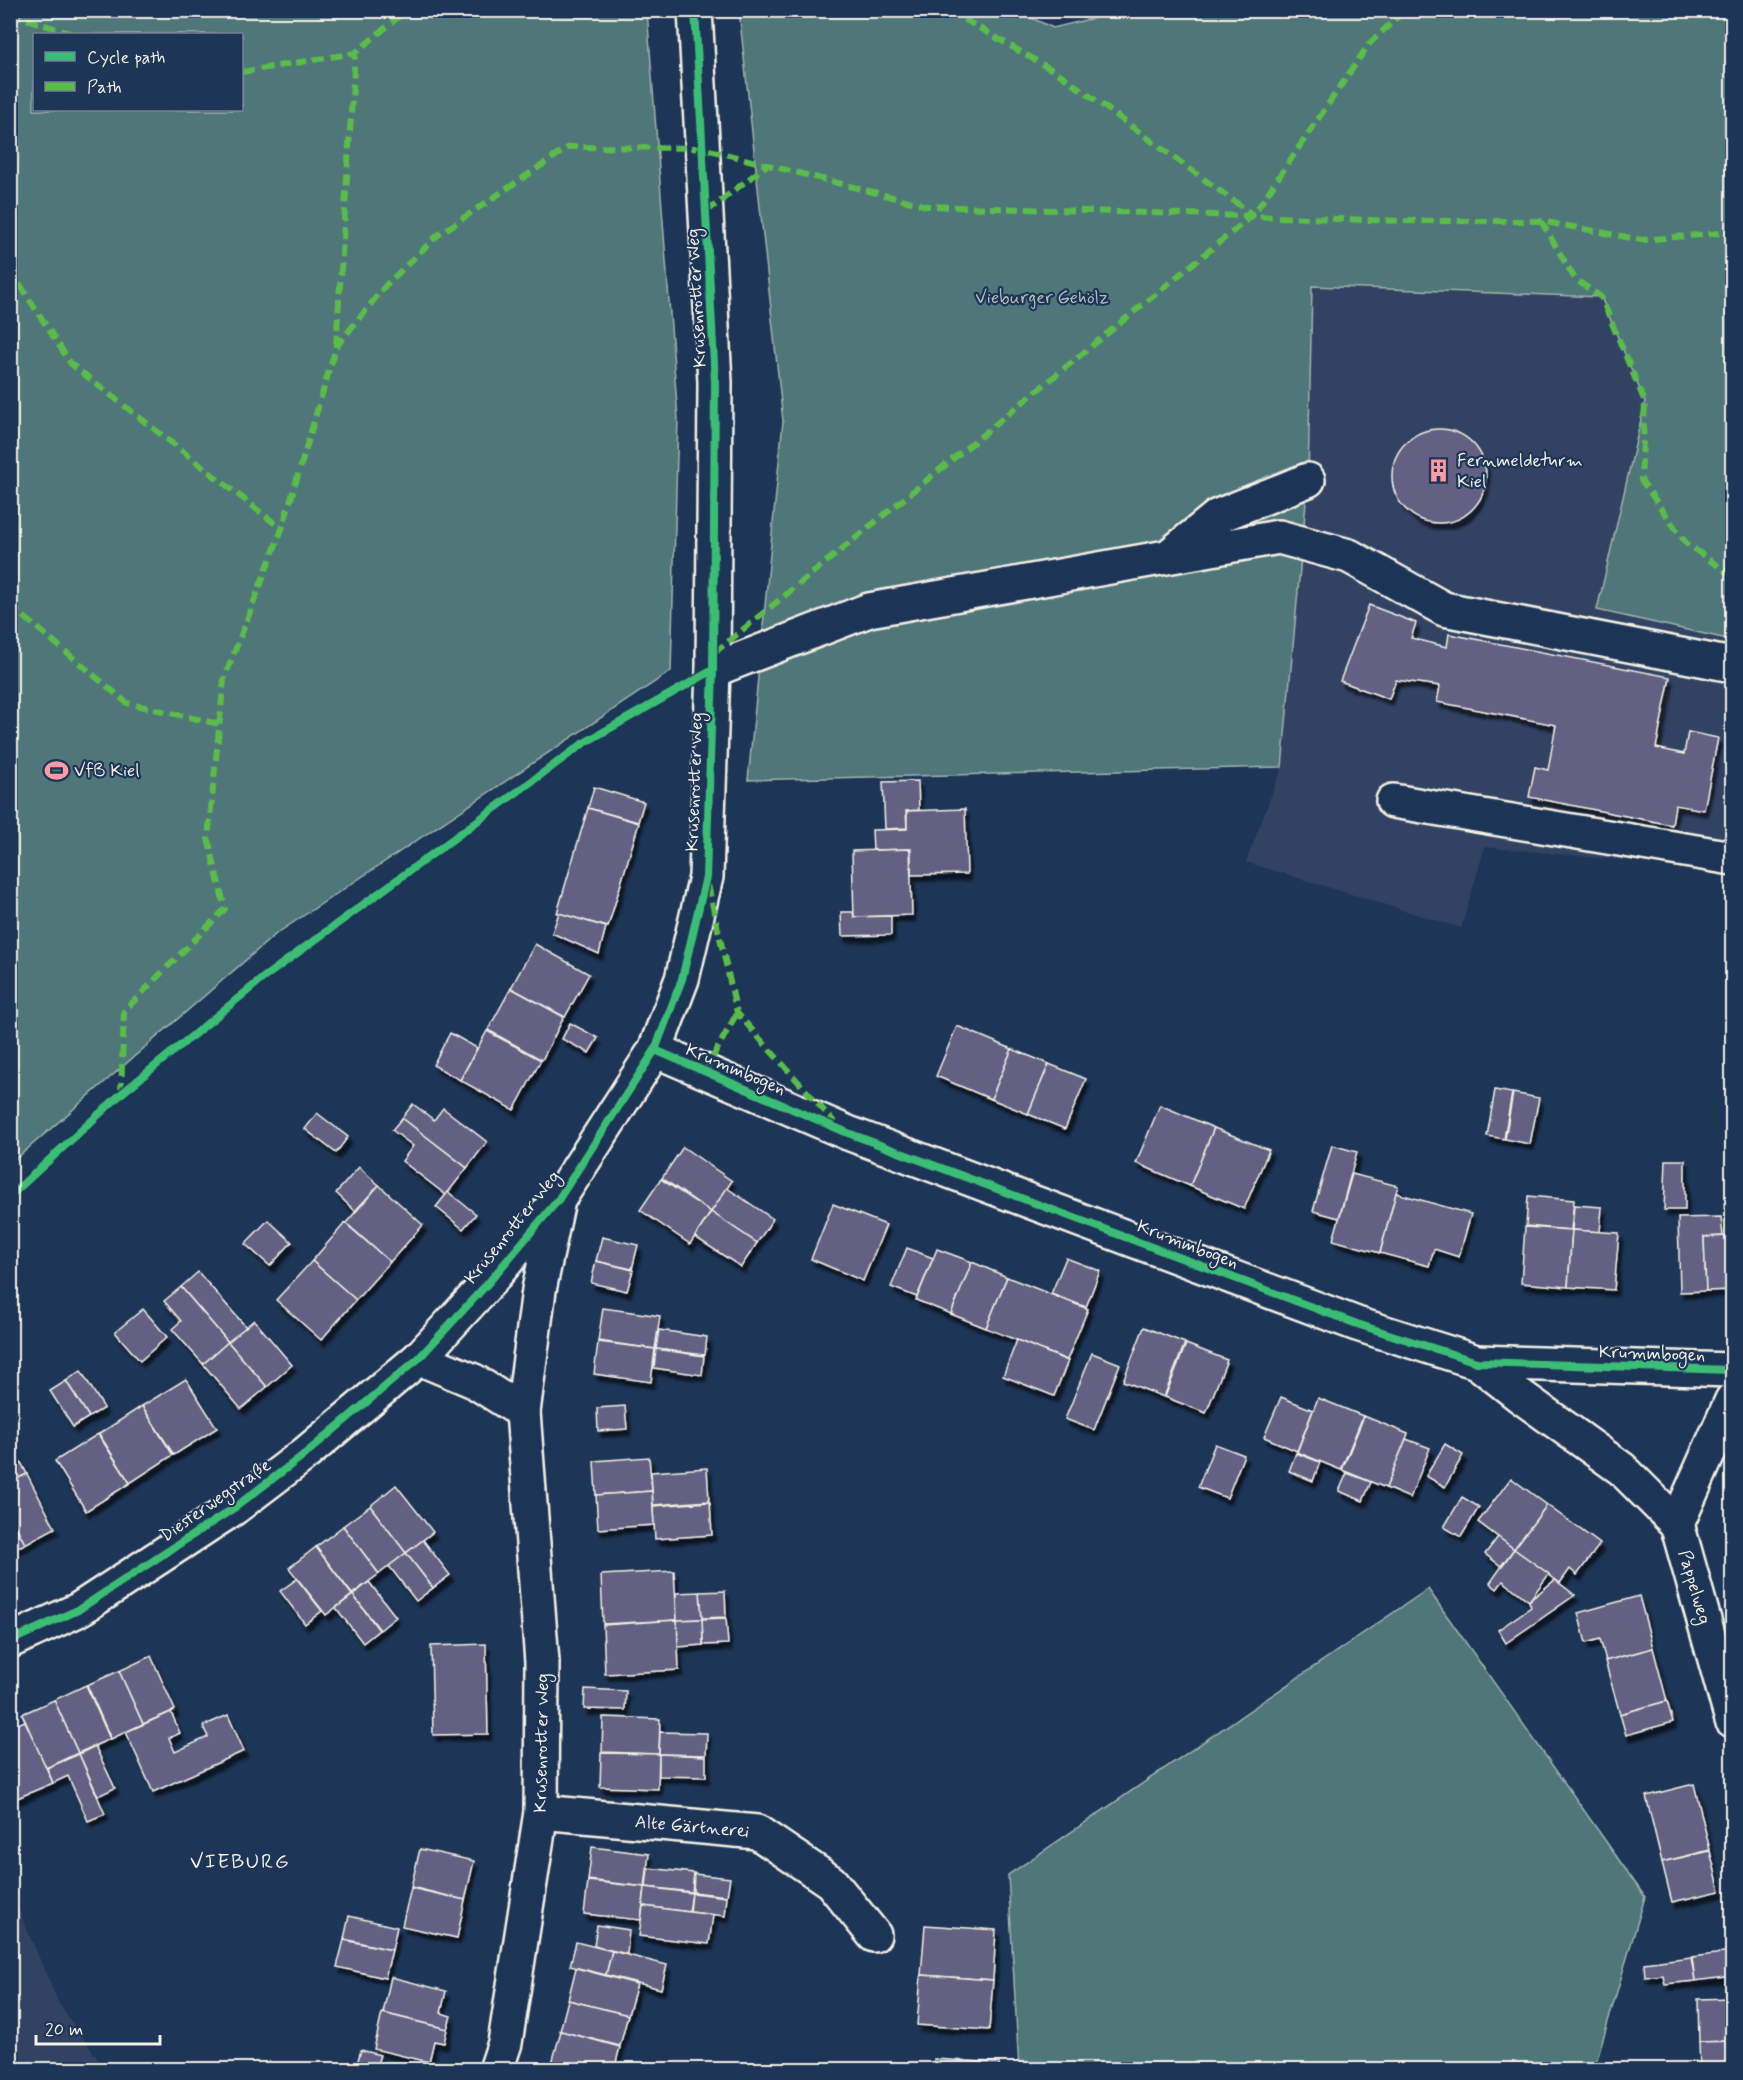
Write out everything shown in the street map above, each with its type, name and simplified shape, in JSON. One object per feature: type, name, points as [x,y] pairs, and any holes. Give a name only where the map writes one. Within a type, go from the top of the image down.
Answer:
[{"type":"street","name":"Krusenrotter Weg","points":[[419,1358],[558,1200],[655,1050],[682,979],[706,877],[714,661],[715,382],[695,10]]},
{"type":"street","points":[[1169,556],[1218,516],[1308,480]]},
{"type":"street","points":[[714,661],[869,610],[1279,537],[1349,556],[1444,609],[1732,665]]},
{"type":"street","points":[[1393,801],[1732,858]]},
{"type":"street","name":"Krummbogen","points":[[655,1050],[848,1133],[1357,1324],[1477,1362],[1732,1370]]},
{"type":"street","name":"Krusenrotter Weg","points":[[496,2070],[505,2043],[541,1812],[542,1662],[523,1412],[538,1290],[558,1200]]},
{"type":"street","points":[[419,1358],[474,1381],[523,1412]]},
{"type":"street","name":"Diesterwegstraße","points":[[10,1641],[78,1610],[234,1508],[305,1454],[419,1358]]},
{"type":"street","name":"Krummbogen","points":[[1477,1362],[1622,1469],[1677,1524]]},
{"type":"street","points":[[1677,1524],[1732,1400]]},
{"type":"street","name":"Pappelweg","points":[[1677,1524],[1732,1720]]},
{"type":"street","name":"Alte Gärtnerei","points":[[541,1812],[757,1832],[831,1882],[874,1935]]},
{"type":"shaded area","points":[[1312,286],[1601,297],[1645,402],[1598,610],[1732,637],[1732,871],[1485,847],[1461,928],[1246,862],[1282,767],[1308,480]]},
{"type":"shaded area","points":[[11,1892],[59,2004],[105,2069],[11,2069]]},
{"type":"green space","points":[[11,10],[647,11],[678,419],[671,671],[276,934],[11,1163]]},
{"type":"green space","name":"Vieburger Gehölz","points":[[1127,10],[1732,11],[1732,640],[1597,610],[1645,402],[1601,297],[1312,286],[1308,480],[1282,767],[748,780],[783,421],[739,11],[1017,11],[1053,28]]},
{"type":"green space","points":[[1428,1589],[1645,1897],[1594,2069],[1019,2069],[1008,1875]]},
{"type":"building","name":"Fernmeldeturm Kiel","points":[[1439,429],[1457,432],[1472,443],[1483,458],[1486,476],[1483,494],[1472,509],[1457,520],[1439,523],[1421,520],[1406,509],[1395,494],[1392,476],[1395,458],[1406,443],[1421,432]]},
{"type":"building","points":[[1369,605],[1416,623],[1411,638],[1447,647],[1449,634],[1670,677],[1656,748],[1684,754],[1688,732],[1718,738],[1704,810],[1675,805],[1672,825],[1529,797],[1535,767],[1548,770],[1556,725],[1437,702],[1440,686],[1396,680],[1389,699],[1340,681]]},
{"type":"building","points":[[918,781],[919,810],[906,811],[907,828],[885,829],[883,782]]},
{"type":"building","points":[[594,787],[644,802],[638,822],[588,808]]},
{"type":"building","points":[[588,808],[639,823],[608,927],[557,913]]},
{"type":"building","points":[[965,809],[967,874],[911,875],[911,849],[873,850],[872,830],[907,829],[907,811]]},
{"type":"building","points":[[910,849],[912,915],[854,917],[852,851]]},
{"type":"building","points":[[841,912],[853,912],[854,917],[891,916],[891,935],[842,936]]},
{"type":"building","points":[[559,913],[606,927],[599,954],[552,933]]},
{"type":"building","points":[[535,944],[589,974],[565,1017],[511,988]]},
{"type":"building","points":[[511,988],[564,1017],[542,1060],[488,1030]]},
{"type":"building","points":[[570,1023],[598,1038],[589,1053],[562,1039]]},
{"type":"building","points":[[957,1026],[1012,1049],[991,1099],[936,1076]]},
{"type":"building","points":[[487,1031],[541,1060],[514,1110],[460,1080]]},
{"type":"building","points":[[450,1033],[477,1048],[460,1080],[433,1065]]},
{"type":"building","points":[[1012,1049],[1049,1064],[1028,1114],[991,1099]]},
{"type":"building","points":[[1049,1064],[1086,1079],[1065,1129],[1028,1114]]},
{"type":"building","points":[[1495,1090],[1512,1093],[1504,1139],[1487,1136]]},
{"type":"building","points":[[1513,1093],[1539,1098],[1530,1144],[1505,1139]]},
{"type":"building","points":[[413,1104],[434,1120],[443,1108],[487,1142],[467,1168],[402,1118]]},
{"type":"building","points":[[1160,1105],[1214,1128],[1190,1186],[1136,1163]]},
{"type":"building","points":[[317,1113],[348,1137],[336,1153],[305,1129]]},
{"type":"building","points":[[402,1118],[467,1168],[446,1195],[402,1161],[413,1146],[392,1130]]},
{"type":"building","points":[[1214,1128],[1269,1150],[1244,1209],[1190,1186]]},
{"type":"building","points":[[1332,1145],[1357,1152],[1339,1218],[1313,1211]]},
{"type":"building","points":[[683,1147],[732,1181],[711,1212],[662,1178]]},
{"type":"building","points":[[1666,1160],[1685,1160],[1685,1210],[1664,1210]]},
{"type":"building","points":[[359,1167],[379,1185],[355,1211],[336,1193]]},
{"type":"building","points":[[1352,1174],[1398,1186],[1380,1253],[1333,1240]]},
{"type":"building","points":[[661,1179],[711,1212],[690,1244],[640,1210]]},
{"type":"building","points":[[379,1185],[423,1225],[390,1262],[346,1223]]},
{"type":"building","points":[[727,1188],[773,1219],[757,1243],[711,1212]]},
{"type":"building","points":[[448,1192],[476,1214],[463,1229],[436,1207]]},
{"type":"building","points":[[1396,1193],[1471,1214],[1459,1257],[1434,1249],[1429,1266],[1380,1253]]},
{"type":"building","points":[[1528,1196],[1574,1200],[1571,1230],[1526,1226]]},
{"type":"building","points":[[833,1204],[886,1225],[863,1281],[811,1259]]},
{"type":"building","points":[[1574,1205],[1602,1207],[1600,1232],[1572,1230]]},
{"type":"building","points":[[711,1212],[757,1243],[741,1267],[695,1237]]},
{"type":"building","points":[[1721,1217],[1723,1236],[1704,1237],[1706,1291],[1680,1292],[1678,1218]]},
{"type":"building","points":[[268,1220],[292,1242],[270,1266],[245,1244]]},
{"type":"building","points":[[345,1223],[390,1262],[356,1300],[312,1261]]},
{"type":"building","points":[[1525,1227],[1572,1230],[1568,1287],[1521,1283]]},
{"type":"building","points":[[1572,1230],[1619,1233],[1614,1290],[1568,1287]]},
{"type":"building","points":[[1732,1236],[1732,1290],[1706,1291],[1704,1237]]},
{"type":"building","points":[[602,1237],[638,1245],[632,1269],[596,1261]]},
{"type":"building","points":[[907,1248],[933,1258],[917,1297],[891,1287]]},
{"type":"building","points":[[937,1249],[972,1262],[951,1314],[916,1300]]},
{"type":"building","points":[[1066,1258],[1100,1271],[1086,1307],[1051,1294]]},
{"type":"building","points":[[312,1261],[356,1300],[321,1340],[276,1300]]},
{"type":"building","points":[[596,1261],[633,1270],[627,1291],[591,1283]]},
{"type":"building","points":[[972,1262],[1007,1277],[986,1328],[951,1314]]},
{"type":"building","points":[[198,1272],[246,1327],[228,1342],[181,1287]]},
{"type":"building","points":[[1007,1277],[1088,1309],[1067,1360],[986,1328]]},
{"type":"building","points":[[181,1287],[228,1342],[203,1364],[172,1329],[181,1321],[164,1301]]},
{"type":"building","points":[[603,1308],[660,1316],[655,1349],[598,1341]]},
{"type":"building","points":[[143,1309],[167,1337],[140,1361],[115,1332]]},
{"type":"building","points":[[254,1320],[292,1365],[267,1387],[228,1342]]},
{"type":"building","points":[[1144,1327],[1185,1343],[1164,1397],[1123,1381]]},
{"type":"building","points":[[659,1330],[707,1337],[705,1355],[656,1349]]},
{"type":"building","points":[[1017,1340],[1068,1361],[1054,1396],[1003,1376]]},
{"type":"building","points":[[228,1342],[267,1387],[241,1409],[203,1364]]},
{"type":"building","points":[[598,1342],[655,1349],[651,1382],[594,1374]]},
{"type":"building","points":[[1186,1344],[1227,1360],[1206,1413],[1165,1397]]},
{"type":"building","points":[[656,1349],[704,1356],[702,1375],[654,1368]]},
{"type":"building","points":[[1092,1353],[1120,1364],[1094,1430],[1065,1419]]},
{"type":"building","points":[[81,1371],[104,1408],[89,1417],[66,1381]]},
{"type":"building","points":[[186,1379],[217,1428],[174,1455],[142,1406]]},
{"type":"building","points":[[66,1381],[89,1417],[73,1427],[50,1391]]},
{"type":"building","points":[[1281,1397],[1313,1410],[1297,1451],[1264,1437]]},
{"type":"building","points":[[1318,1398],[1363,1416],[1341,1470],[1297,1452]]},
{"type":"building","points":[[142,1406],[173,1455],[130,1483],[99,1434]]},
{"type":"building","points":[[625,1406],[627,1429],[598,1431],[597,1408]]},
{"type":"building","points":[[1364,1416],[1408,1434],[1386,1488],[1342,1470]]},
{"type":"building","points":[[98,1434],[130,1483],[86,1511],[55,1461]]},
{"type":"building","points":[[1406,1439],[1430,1448],[1410,1498],[1386,1488]]},
{"type":"building","points":[[10,1443],[27,1474],[10,1482]]},
{"type":"building","points":[[1215,1444],[1244,1455],[1227,1498],[1198,1487]]},
{"type":"building","points":[[1445,1444],[1463,1455],[1445,1487],[1426,1476]]},
{"type":"building","points":[[1296,1453],[1320,1462],[1313,1481],[1289,1471]]},
{"type":"building","points":[[649,1457],[652,1491],[596,1495],[594,1461]]},
{"type":"building","points":[[707,1468],[709,1501],[653,1505],[651,1472]]},
{"type":"building","points":[[1347,1473],[1371,1482],[1363,1501],[1339,1491]]},
{"type":"building","points":[[27,1474],[55,1528],[25,1544],[10,1515],[10,1482]]},
{"type":"building","points":[[1511,1478],[1547,1505],[1514,1549],[1478,1522]]},
{"type":"building","points":[[396,1485],[433,1532],[406,1553],[370,1506]]},
{"type":"building","points":[[652,1491],[654,1525],[598,1529],[596,1495]]},
{"type":"building","points":[[1462,1497],[1479,1507],[1461,1537],[1444,1527]]},
{"type":"building","points":[[710,1502],[712,1535],[655,1539],[653,1506]]},
{"type":"building","points":[[1547,1505],[1600,1544],[1577,1575],[1570,1569],[1560,1583],[1514,1549]]},
{"type":"building","points":[[370,1506],[406,1553],[379,1574],[343,1526]]},
{"type":"building","points":[[10,1515],[25,1544],[10,1551]]},
{"type":"building","points":[[343,1526],[379,1574],[352,1594],[316,1547]]},
{"type":"building","points":[[1498,1537],[1514,1549],[1501,1566],[1485,1554]]},
{"type":"building","points":[[423,1540],[450,1575],[433,1588],[406,1553]]},
{"type":"building","points":[[316,1547],[352,1595],[326,1615],[289,1568]]},
{"type":"building","points":[[1514,1549],[1549,1574],[1529,1601],[1503,1581],[1497,1589],[1490,1583]]},
{"type":"building","points":[[406,1553],[433,1588],[416,1601],[389,1566]]},
{"type":"building","points":[[674,1571],[677,1620],[603,1624],[601,1575]]},
{"type":"building","points":[[297,1579],[322,1611],[305,1624],[280,1591]]},
{"type":"building","points":[[1555,1580],[1575,1595],[1506,1643],[1498,1630],[1531,1607],[1529,1601]]},
{"type":"building","points":[[369,1582],[396,1617],[380,1630],[353,1595]]},
{"type":"building","points":[[725,1591],[726,1617],[702,1618],[700,1592]]},
{"type":"building","points":[[700,1592],[702,1619],[677,1620],[676,1593]]},
{"type":"building","points":[[353,1595],[379,1630],[363,1643],[336,1608]]},
{"type":"building","points":[[1639,1596],[1653,1648],[1606,1661],[1600,1639],[1586,1643],[1578,1613]]},
{"type":"building","points":[[726,1618],[728,1644],[703,1645],[702,1619]]},
{"type":"building","points":[[702,1619],[703,1645],[678,1647],[677,1620]]},
{"type":"building","points":[[677,1620],[679,1670],[605,1674],[603,1625]]},
{"type":"building","points":[[486,1644],[488,1734],[433,1735],[431,1646]]},
{"type":"building","points":[[1653,1648],[1667,1701],[1620,1714],[1605,1661]]},
{"type":"building","points":[[151,1656],[175,1710],[143,1724],[119,1671]]},
{"type":"building","points":[[119,1671],[143,1724],[111,1739],[87,1685]]},
{"type":"building","points":[[86,1685],[110,1739],[78,1753],[54,1700]]},
{"type":"building","points":[[585,1689],[626,1691],[625,1710],[584,1709]]},
{"type":"building","points":[[54,1700],[78,1753],[46,1768],[22,1714]]},
{"type":"building","points":[[1667,1701],[1673,1722],[1626,1735],[1620,1714]]},
{"type":"building","points":[[171,1712],[180,1733],[169,1738],[175,1752],[208,1737],[203,1726],[228,1715],[244,1751],[153,1792],[126,1732]]},
{"type":"building","points":[[603,1717],[660,1719],[659,1754],[602,1752]]},
{"type":"building","points":[[25,1721],[53,1783],[15,1799],[10,1789],[10,1727]]},
{"type":"building","points":[[660,1732],[707,1733],[706,1755],[659,1754]]},
{"type":"building","points":[[95,1746],[115,1788],[98,1796],[79,1754]]},
{"type":"building","points":[[601,1753],[659,1754],[658,1789],[600,1787]]},
{"type":"building","points":[[79,1754],[105,1814],[88,1821],[68,1776],[53,1783],[47,1768]]},
{"type":"building","points":[[659,1754],[706,1756],[706,1777],[659,1776]]},
{"type":"building","points":[[1694,1784],[1710,1850],[1662,1862],[1646,1796]]},
{"type":"building","points":[[592,1847],[649,1854],[645,1887],[588,1880]]},
{"type":"building","points":[[420,1849],[474,1861],[465,1900],[411,1887]]},
{"type":"building","points":[[1710,1851],[1720,1891],[1672,1902],[1662,1862]]},
{"type":"building","points":[[648,1868],[694,1873],[692,1892],[646,1887]]},
{"type":"building","points":[[694,1874],[730,1878],[727,1896],[693,1892]]},
{"type":"building","points":[[588,1881],[645,1887],[641,1920],[584,1914]]},
{"type":"building","points":[[645,1887],[692,1893],[689,1912],[643,1906]]},
{"type":"building","points":[[411,1888],[465,1900],[457,1938],[402,1926]]},
{"type":"building","points":[[692,1893],[727,1897],[725,1916],[690,1912]]},
{"type":"building","points":[[643,1906],[713,1915],[709,1944],[639,1936]]},
{"type":"building","points":[[349,1916],[397,1927],[392,1950],[344,1939]]},
{"type":"building","points":[[597,1925],[629,1930],[627,1954],[594,1946]]},
{"type":"building","points":[[925,1925],[996,1930],[993,1980],[921,1975]]},
{"type":"building","points":[[344,1940],[392,1950],[385,1978],[337,1967]]},
{"type":"building","points":[[576,1942],[612,1951],[606,1975],[570,1966]]},
{"type":"building","points":[[612,1951],[667,1965],[661,1989],[606,1975]]},
{"type":"building","points":[[1732,1952],[1732,1976],[1695,1981],[1692,1957]]},
{"type":"building","points":[[1691,1957],[1695,1981],[1665,1984],[1663,1975],[1645,1977],[1644,1963]]},
{"type":"building","points":[[576,1968],[637,1984],[628,2015],[568,2000]]},
{"type":"building","points":[[921,1975],[993,1980],[989,2030],[917,2025]]},
{"type":"building","points":[[391,1977],[446,1991],[441,2013],[451,2016],[447,2029],[383,2013]]},
{"type":"building","points":[[1732,1998],[1732,2041],[1699,2042],[1698,1999]]},
{"type":"building","points":[[568,2000],[628,2015],[620,2046],[560,2031]]},
{"type":"building","points":[[382,2013],[447,2029],[444,2043],[434,2041],[429,2062],[374,2049]]},
{"type":"building","points":[[561,2031],[620,2047],[614,2070],[579,2070],[552,2063]]},
{"type":"building","points":[[1732,2041],[1732,2070],[1700,2070],[1699,2042]]},
{"type":"building","points":[[361,2050],[380,2055],[375,2070],[356,2067]]},
{"type":"building","points":[[934,2059],[999,2063],[999,2070],[933,2070]]},
{"type":"building","points":[[552,2063],[578,2070],[550,2070]]},
{"type":"marked path","points":[[243,72],[355,53],[407,10]]},
{"type":"marked path","points":[[948,10],[1061,75],[1253,215]]},
{"type":"marked path","points":[[714,653],[1253,215],[1369,44],[1405,10]]},
{"type":"marked path","points":[[10,14],[70,33]]},
{"type":"marked path","points":[[336,347],[355,53]]},
{"type":"marked path","points":[[121,1094],[124,1011],[225,909],[208,838],[224,679],[282,529],[336,347],[386,285],[438,235],[569,147],[702,148],[927,206],[1403,221],[1541,221],[1642,240],[1732,232]]},
{"type":"marked path","points":[[706,212],[767,165]]},
{"type":"marked path","points":[[1541,221],[1575,279],[1601,297],[1645,402],[1641,480],[1686,543],[1732,576]]},
{"type":"marked path","points":[[10,269],[71,364],[282,529]]},
{"type":"marked path","points":[[10,605],[127,703],[219,724]]},
{"type":"marked path","points":[[708,885],[737,1013],[835,1123]]},
{"type":"marked path","points":[[704,1073],[737,1013]]},
{"type":"cycle path","points":[[10,1641],[78,1610],[234,1508],[305,1454],[419,1358],[489,1282],[558,1200],[655,1050],[682,979],[706,877],[713,670],[715,382],[695,10]]},
{"type":"cycle path","points":[[10,1196],[121,1094],[263,978],[584,743],[713,670]]},
{"type":"cycle path","points":[[655,1050],[848,1133],[1357,1324],[1477,1362],[1732,1370]]},
{"type":"place","name":"Fernmeldeturm Kiel","points":[[1439,470]]},
{"type":"place","name":"VfB Kiel","points":[[56,770]]},
{"type":"district","name":"VIEBURG","points":[[240,1861]]}]
